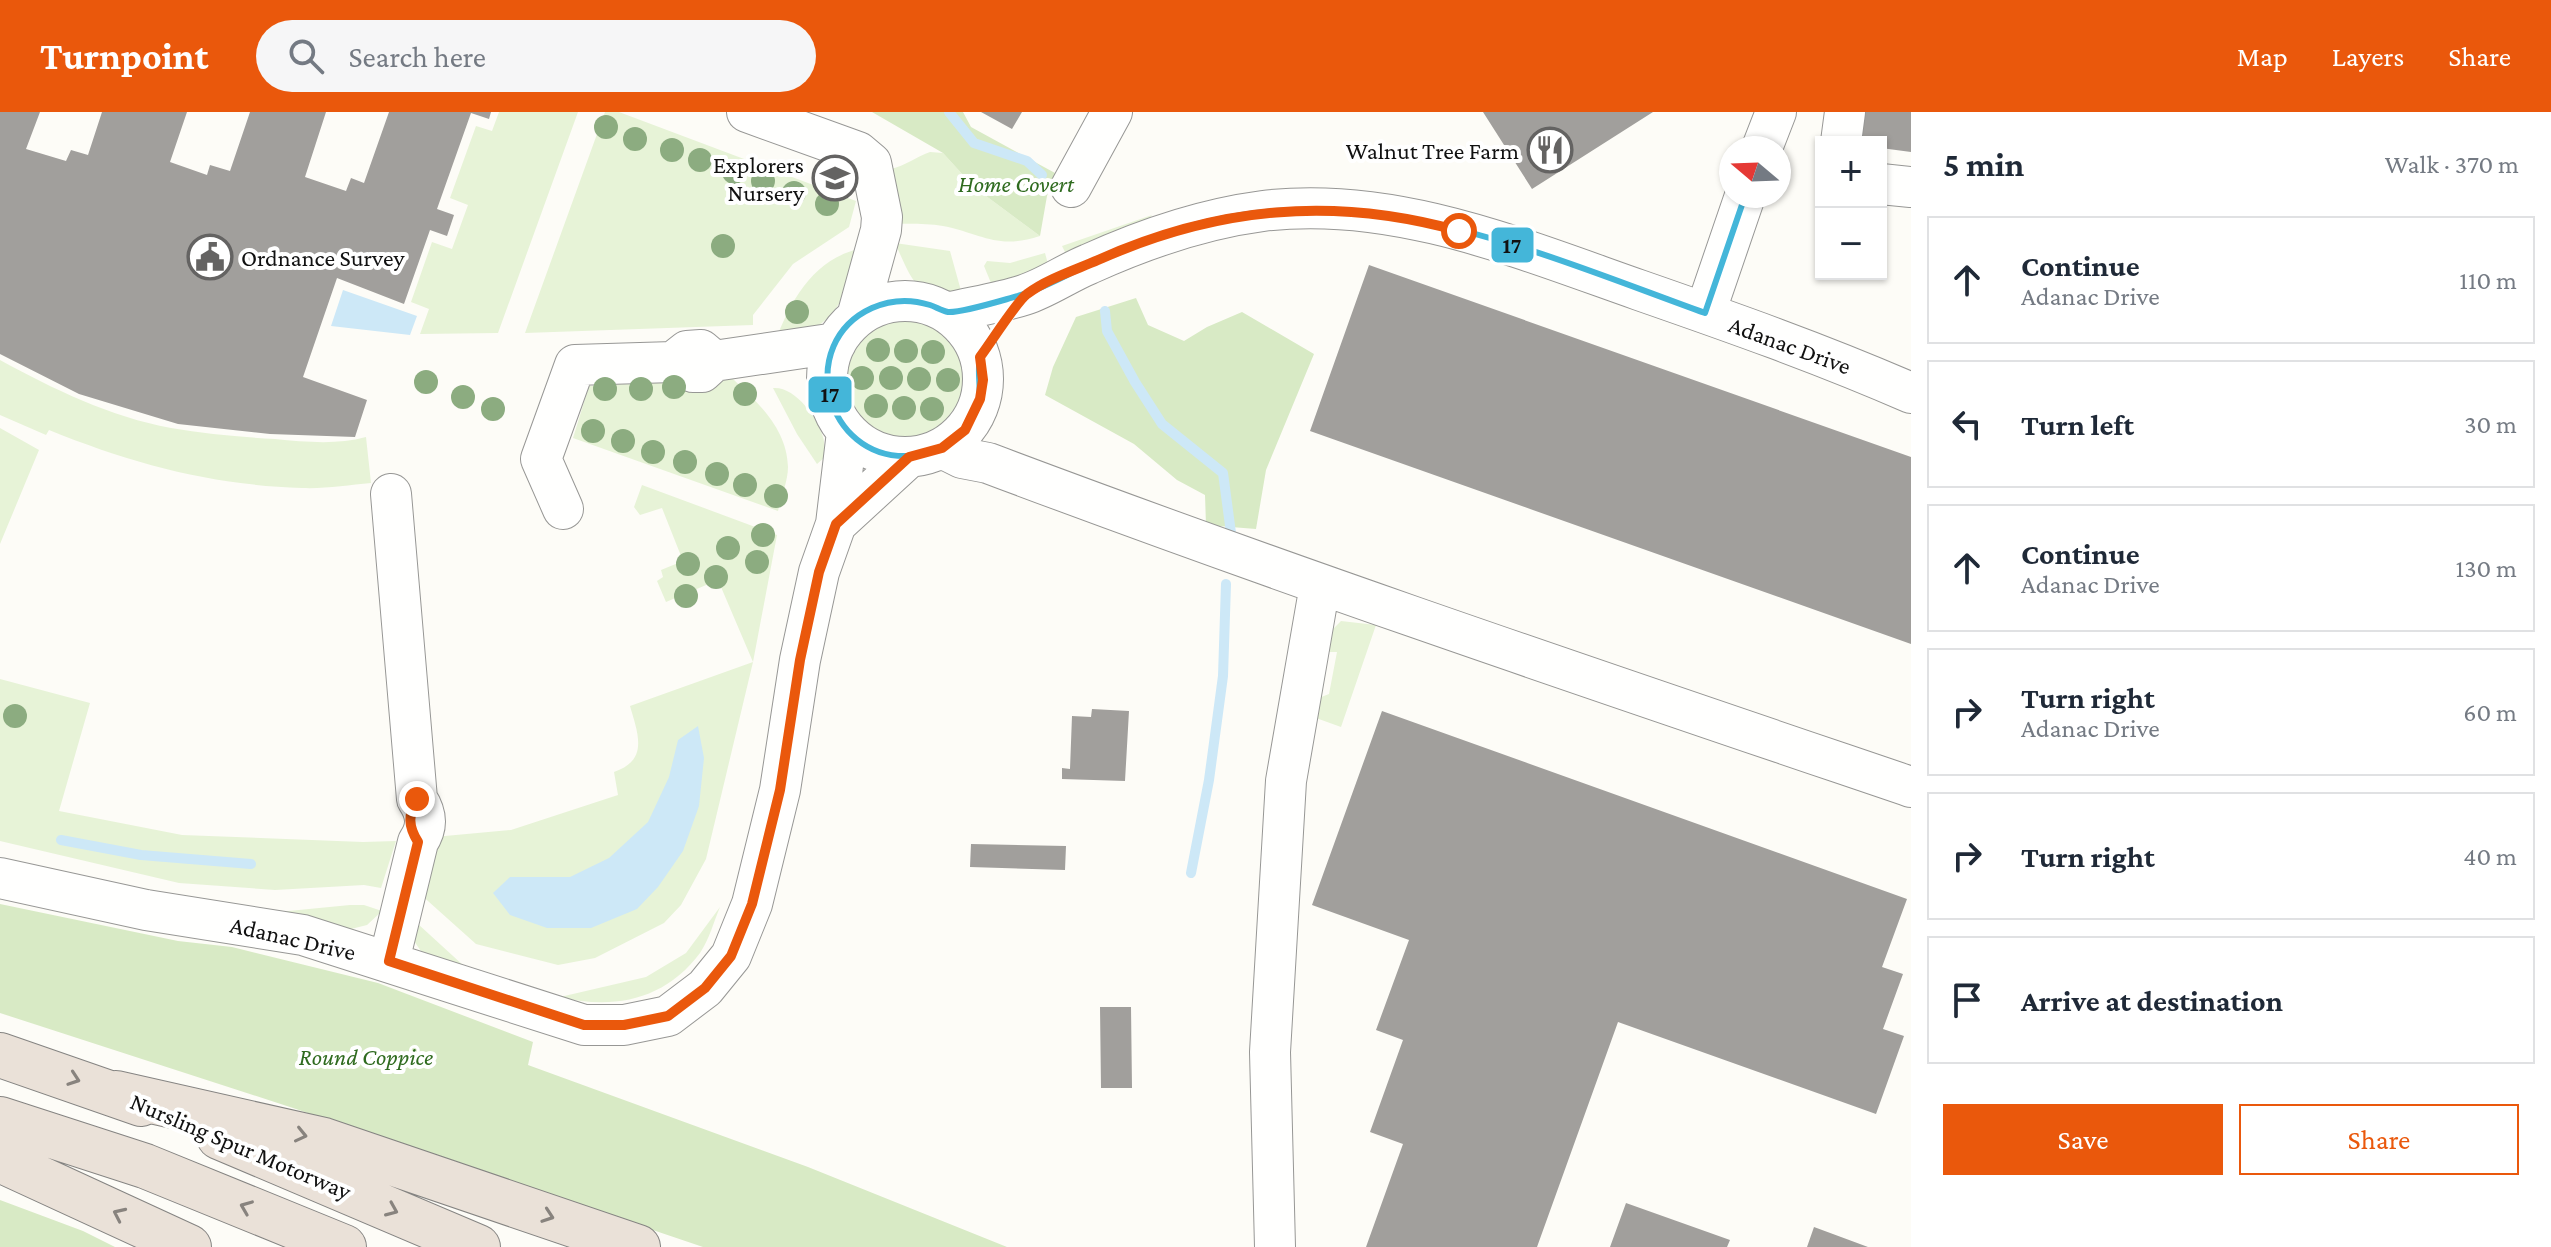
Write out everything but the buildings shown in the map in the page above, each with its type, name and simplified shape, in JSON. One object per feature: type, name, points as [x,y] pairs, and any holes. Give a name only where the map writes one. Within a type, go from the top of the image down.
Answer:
[{"type":"highway","name":"Nursling Spur Motorway","points":[[0,1055],[116,1093],[478,1247]]},
{"type":"highway","points":[[116,1093],[324,1140],[638,1247]]},
{"type":"highway","points":[[0,1119],[145,1166],[344,1247]]},
{"type":"highway","points":[[0,1160],[189,1247]]},
{"type":"street","points":[[747,112],[837,143],[858,152],[871,163],[882,217],[881,230],[846,330],[827,368],[828,395],[835,414],[847,432],[861,444],[878,453],[926,453],[988,463],[1320,585],[1911,787]]},
{"type":"street","points":[[1071,187],[1112,112]]},
{"type":"street","points":[[1767,136],[1776,112]]},
{"type":"street","points":[[1842,136],[1845,112]]},
{"type":"street","points":[[1887,185],[1911,187]]},
{"type":"street","points":[[1705,313],[1741,208]]},
{"type":"street","name":"Adanac Drive","points":[[930,307],[1025,295],[1133,244],[1196,224],[1264,211],[1354,211],[1398,216],[1500,243],[1705,313],[1851,367],[1911,393]]},
{"type":"street","points":[[881,230],[930,307],[966,330],[980,357],[983,380],[980,399],[965,430],[926,453]]},
{"type":"street","name":"Adanac Drive","points":[[980,357],[1025,295]]},
{"type":"street","points":[[563,509],[541,459],[575,365],[673,362],[687,372],[702,372],[714,361],[766,355],[846,330],[883,304],[930,307]]},
{"type":"street","points":[[766,355],[828,395]]},
{"type":"street","points":[[980,399],[989,423],[1010,455],[1039,482]]},
{"type":"street","name":"Adanac Drive","points":[[0,878],[146,910],[303,935],[584,1025],[624,1025],[668,1016],[705,988],[731,956],[752,904],[780,790],[800,660],[819,572],[836,524],[847,432]]},
{"type":"street","name":"Adanac Drive","points":[[836,524],[926,453]]},
{"type":"street","points":[[389,961],[418,842],[411,831],[409,813],[417,799],[391,494]]},
{"type":"street","points":[[1275,1247],[1270,1052],[1286,781],[1320,585]]},
{"type":"green space","points":[[499,112],[578,112],[498,333],[420,334],[429,309],[411,302],[432,242],[452,249],[468,205],[450,198],[476,126],[492,131]]},
{"type":"green space","points":[[605,112],[619,112],[856,201],[849,227],[793,264],[753,315],[753,325],[525,333]]},
{"type":"green space","name":"Home Covert","points":[[872,112],[963,112],[971,127],[1055,173],[1047,196],[1040,236],[974,187],[943,153]]},
{"type":"green space","points":[[930,152],[943,153],[974,187],[1040,236],[1001,241],[943,226],[886,224],[891,169]]},
{"type":"green space","points":[[1152,215],[1145,223],[1067,256],[1062,246]]},
{"type":"green space","points":[[895,243],[950,251],[963,298],[925,291],[912,278]]},
{"type":"green space","points":[[859,249],[848,286],[832,313],[809,332],[773,347],[786,315],[804,286],[828,263]]},
{"type":"green space","points":[[1045,253],[1048,264],[999,284],[991,283],[984,266],[987,261],[1010,263]]},
{"type":"green space","points":[[1136,298],[1148,325],[1184,341],[1242,312],[1314,354],[1266,470],[1256,529],[1206,525],[1205,495],[1177,480],[1134,444],[1045,395],[1053,367],[1076,317]]},
{"type":"green space","points":[[905,315],[930,320],[951,334],[965,355],[970,380],[965,405],[951,426],[930,440],[905,445],[880,440],[859,426],[845,405],[840,380],[845,355],[859,334],[880,320]]},
{"type":"green space","points":[[0,360],[83,401],[126,417],[171,428],[310,442],[366,437],[371,483],[311,488],[236,482],[142,463],[49,430],[46,435],[0,415]]},
{"type":"green space","points":[[732,378],[769,417],[782,440],[788,472],[778,511],[573,438],[589,386]]},
{"type":"green space","points":[[773,388],[789,392],[797,398],[816,421],[824,439],[825,457],[817,464],[797,434]]},
{"type":"green space","points":[[0,428],[39,450],[0,544]]},
{"type":"green space","points":[[642,485],[777,535],[753,662],[718,580],[666,602],[657,581],[663,577],[661,570],[683,561],[662,508],[640,515],[634,507]]},
{"type":"green space","points":[[1341,621],[1376,625],[1341,727],[1316,718],[1316,699],[1329,694],[1337,652],[1327,652],[1327,635]]},
{"type":"green space","points":[[753,662],[706,859],[681,905],[664,923],[595,958],[558,965],[476,944],[419,893],[434,837],[511,830],[618,795],[614,772],[625,767],[637,753],[638,736],[630,706]]},
{"type":"green space","points":[[0,679],[90,703],[59,811],[182,835],[396,841],[381,888],[364,885],[275,890],[179,883],[0,841]]},
{"type":"green space","name":"Round Coppice","points":[[0,904],[178,941],[232,947],[378,983],[533,1042],[528,1065],[808,1167],[1007,1247],[703,1247],[0,1013]]},
{"type":"green space","points":[[364,905],[382,911],[367,925],[343,931],[268,913]]},
{"type":"green space","points":[[720,907],[700,953],[671,982],[655,991],[619,1001],[580,1001],[560,997],[646,977],[686,953]]},
{"type":"green space","points":[[418,924],[476,977],[427,960],[412,938]]},
{"type":"green space","points":[[0,1200],[83,1231],[115,1247],[0,1247]]},
{"type":"water","points":[[343,290],[417,316],[410,335],[331,326]]},
{"type":"water","points":[[698,726],[704,758],[699,806],[683,851],[658,887],[637,909],[591,928],[547,928],[510,915],[493,893],[510,877],[570,877],[609,858],[648,822],[669,777],[678,740]]},
{"type":"waterway","points":[[949,112],[974,143],[1027,161],[1042,175]]},
{"type":"waterway","points":[[1105,311],[1107,331],[1162,424],[1223,473],[1231,533]]},
{"type":"waterway","points":[[1191,873],[1209,780],[1223,676],[1226,584]]},
{"type":"waterway","points":[[61,840],[141,855],[251,864]]},
{"type":"transit line","name":"17","points":[[1705,313],[1741,208]]},
{"type":"transit line","name":"17","points":[[1025,295],[982,353],[976,410],[963,430],[944,446],[921,455],[880,452],[857,439],[840,420],[830,397],[828,371],[833,346],[848,325],[872,308],[908,301],[948,312],[972,308],[1028,293],[1109,255],[1164,234],[1206,222],[1270,211],[1334,210],[1397,217],[1460,230],[1523,248],[1705,313]]},
{"type":"place","name":"Walnut Tree Farm","points":[[1550,150]]},
{"type":"place","name":"Explorers Nursery","points":[[835,178]]},
{"type":"place","name":"Ordnance Survey","points":[[210,257]]},
{"type":"route","points":[[417,799],[409,813],[411,831],[418,842],[389,961],[584,1025],[624,1025],[668,1016],[705,988],[731,956],[752,904],[780,790],[800,660],[819,572],[836,524],[909,457],[942,448],[965,430],[980,399],[983,380],[980,357],[1025,295],[1133,244],[1196,224],[1264,211],[1376,213],[1459,231]]}]
